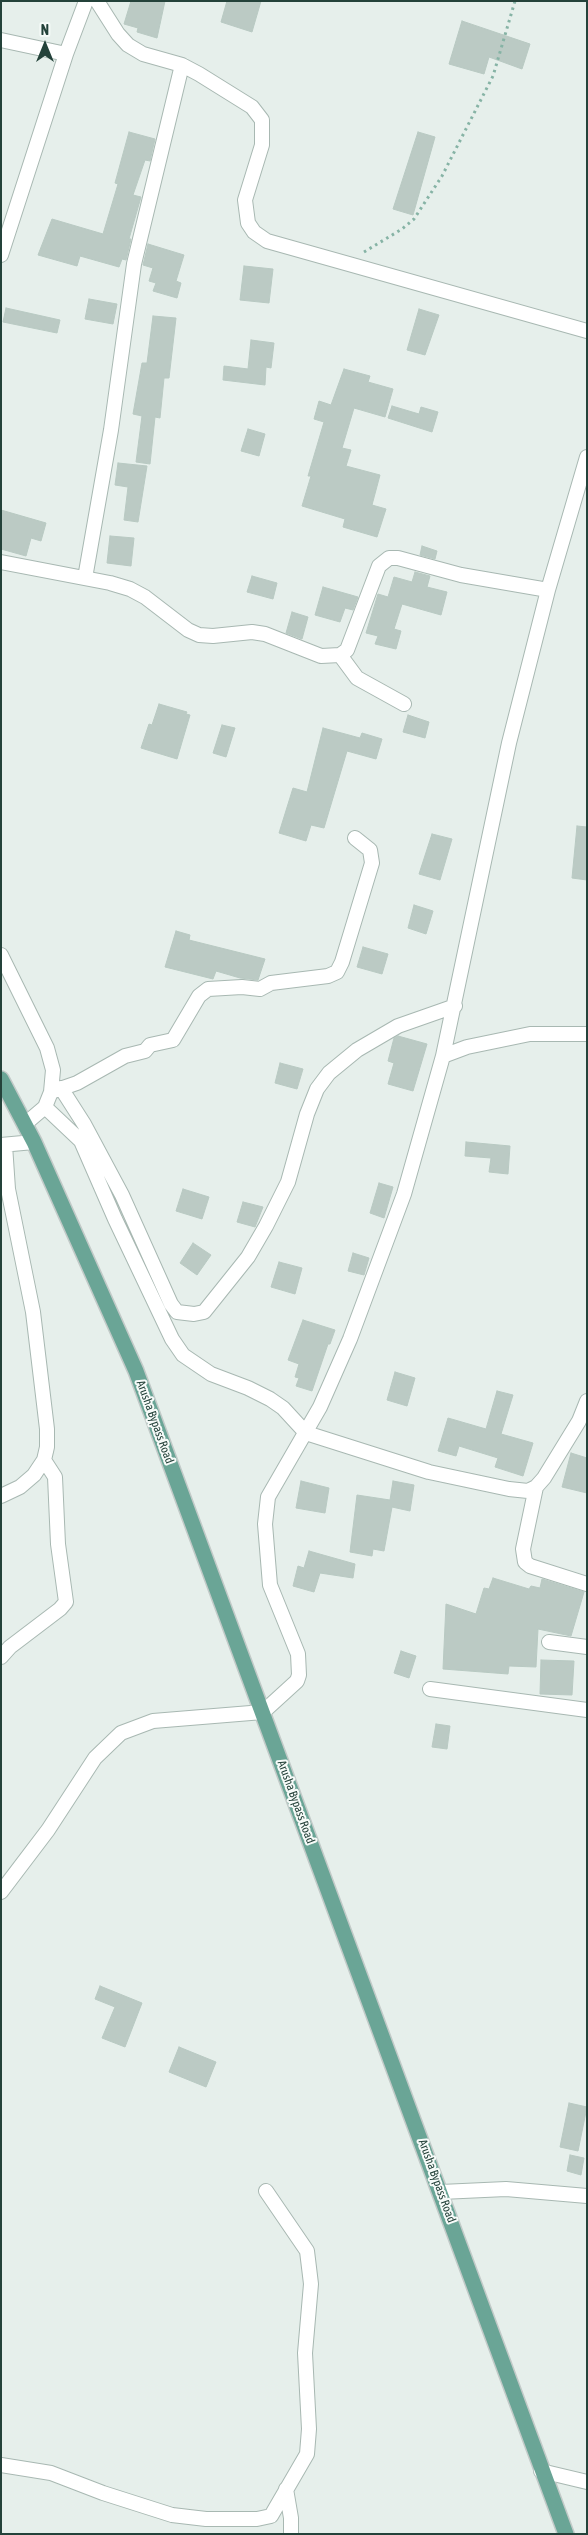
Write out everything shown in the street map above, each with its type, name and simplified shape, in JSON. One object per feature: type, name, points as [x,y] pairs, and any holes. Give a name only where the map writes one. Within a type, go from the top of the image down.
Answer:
[{"type":"main road","name":"Arusha Bypass Road","points":[[1,1080],[34,1142],[136,1371],[441,2192],[541,2471],[566,2534]]},
{"type":"street","points":[[1,255],[66,54],[86,1]]},
{"type":"street","points":[[97,1],[118,34],[128,45],[143,54],[182,65],[199,74],[252,107],[262,120],[262,145],[245,200],[248,223],[254,232],[268,241],[587,330]]},
{"type":"street","points":[[1,40],[66,54]]},
{"type":"street","points":[[85,578],[111,430],[134,264],[182,65]]},
{"type":"street","points":[[1,1892],[48,1830],[96,1758],[121,1734],[153,1721],[263,1712],[291,1688],[299,1675],[298,1654],[295,1643],[270,1586],[265,1510],[268,1497],[306,1433],[350,1339],[404,1194],[443,1056],[455,1006],[509,743],[548,590],[587,457]]},
{"type":"street","points":[[1,562],[85,578],[130,589],[145,597],[188,630],[199,635],[213,636],[252,632],[265,634],[321,656],[340,655],[347,650],[379,566],[389,558],[398,558],[461,574],[548,590]]},
{"type":"street","points":[[340,655],[357,678],[404,704]]},
{"type":"street","points":[[25,1124],[45,1108],[56,1090],[78,1083],[125,1056],[145,1051],[150,1045],[173,1040],[199,996],[208,989],[242,987],[260,989],[271,983],[328,976],[337,972],[342,962],[372,863],[370,850],[355,838]]},
{"type":"street","points":[[1,955],[47,1048],[56,1090],[84,1124],[122,1195],[171,1304],[177,1312],[194,1314],[204,1312],[248,1257],[266,1226],[288,1182],[307,1114],[317,1089],[330,1073],[358,1050],[398,1026],[455,1006]]},
{"type":"street","points":[[443,1056],[467,1047],[530,1034],[587,1034]]},
{"type":"street","points":[[45,1108],[81,1141],[115,1219],[172,1339],[183,1355],[211,1374],[248,1388],[270,1399],[283,1408],[306,1433],[429,1472],[521,1492],[536,1487]]},
{"type":"street","points":[[1,1496],[20,1487],[34,1475],[44,1460],[47,1429],[34,1312],[8,1189],[3,1145],[34,1142]]},
{"type":"street","points":[[587,1401],[579,1421],[536,1487],[523,1549],[525,1562],[530,1566],[587,1584]]},
{"type":"street","points":[[1,1657],[10,1647],[60,1609],[66,1602],[58,1544],[55,1476],[44,1460]]},
{"type":"street","points":[[549,1642],[587,1648]]},
{"type":"street","points":[[430,1690],[587,1710]]},
{"type":"street","points":[[441,2192],[506,2190],[587,2196]]},
{"type":"street","points":[[1,2466],[52,2473],[103,2493],[172,2514],[206,2519],[257,2519],[271,2516],[278,2508],[286,2489],[307,2454],[309,2443],[305,2353],[311,2284],[307,2252],[266,2191]]},
{"type":"street","points":[[541,2471],[587,2482]]},
{"type":"street","points":[[286,2489],[291,2518],[291,2534]]},
{"type":"path","points":[[347,263],[402,229],[424,205],[485,94],[515,1]]},
{"type":"building","points":[[131,1],[165,1],[157,38],[137,32],[138,28],[124,24]]},
{"type":"building","points":[[227,1],[261,1],[252,32],[221,22]]},
{"type":"building","points":[[462,21],[530,44],[522,69],[489,57],[484,74],[449,64]]},
{"type":"building","points":[[129,132],[155,139],[150,161],[145,160],[133,195],[141,197],[129,239],[131,239],[126,260],[122,259],[119,267],[80,256],[77,266],[38,255],[52,219],[103,234],[118,184],[115,183]]},
{"type":"building","points":[[418,132],[435,137],[413,215],[393,209]]},
{"type":"building","points":[[148,244],[184,255],[176,281],[181,283],[177,298],[153,291],[156,283],[149,281],[153,268],[143,265]]},
{"type":"building","points":[[244,266],[273,269],[269,303],[240,300]]},
{"type":"building","points":[[89,299],[117,304],[113,324],[85,319]]},
{"type":"building","points":[[6,308],[60,320],[57,333],[3,322]]},
{"type":"building","points":[[419,309],[439,315],[425,355],[407,350]]},
{"type":"building","points":[[153,316],[176,318],[169,378],[164,378],[160,418],[155,417],[150,464],[136,462],[142,416],[133,414],[142,363],[147,363]]},
{"type":"building","points":[[251,340],[274,343],[271,368],[266,367],[265,385],[223,380],[224,366],[248,369]]},
{"type":"building","points":[[344,369],[370,376],[368,382],[393,389],[385,417],[354,408],[342,448],[351,450],[346,466],[380,475],[372,505],[386,509],[377,537],[343,527],[345,519],[302,506],[311,476],[308,476],[324,422],[314,419],[319,401],[331,405]]},
{"type":"building","points":[[392,406],[419,414],[421,407],[438,412],[432,432],[388,418]]},
{"type":"building","points":[[248,429],[265,434],[259,456],[241,451]]},
{"type":"building","points":[[118,463],[147,466],[138,522],[124,520],[128,487],[115,485]]},
{"type":"building","points":[[1,510],[46,523],[41,541],[31,538],[26,556],[1,549]]},
{"type":"building","points":[[110,536],[134,538],[131,566],[107,563]]},
{"type":"building","points":[[422,546],[437,551],[435,559],[420,555]]},
{"type":"building","points":[[415,572],[430,576],[427,587],[447,592],[441,615],[402,604],[394,629],[401,631],[396,649],[375,644],[378,636],[366,633],[378,594],[388,597],[394,577],[412,582]]},
{"type":"building","points":[[252,576],[277,583],[273,599],[247,592]]},
{"type":"building","points":[[323,587],[358,597],[353,610],[345,608],[340,622],[315,615]]},
{"type":"building","points":[[292,612],[308,617],[302,639],[286,633]]},
{"type":"building","points":[[159,704],[187,712],[186,714],[190,715],[177,759],[141,748],[149,724],[152,725]]},
{"type":"building","points":[[408,715],[429,722],[425,738],[403,732]]},
{"type":"building","points":[[222,725],[235,728],[226,757],[213,753]]},
{"type":"building","points":[[323,728],[360,738],[362,733],[382,739],[376,759],[347,751],[324,828],[311,825],[306,841],[279,833],[293,788],[307,792]]},
{"type":"building","points":[[577,826],[587,827],[587,880],[572,878]]},
{"type":"building","points":[[432,834],[452,839],[440,880],[419,874]]},
{"type":"building","points":[[414,905],[433,911],[426,934],[408,928]]},
{"type":"building","points":[[176,931],[190,935],[189,940],[265,959],[258,980],[240,978],[216,971],[213,979],[165,967]]},
{"type":"building","points":[[363,947],[388,954],[382,974],[357,967]]},
{"type":"building","points":[[398,1036],[427,1044],[413,1091],[388,1084],[394,1063],[388,1061],[394,1038]]},
{"type":"building","points":[[280,1063],[303,1069],[297,1089],[275,1083]]},
{"type":"building","points":[[466,1142],[510,1146],[508,1174],[489,1172],[491,1158],[465,1156]]},
{"type":"building","points":[[379,1183],[393,1187],[384,1218],[370,1213]]},
{"type":"building","points":[[183,1189],[209,1197],[202,1219],[176,1211]]},
{"type":"building","points":[[243,1202],[263,1207],[255,1227],[237,1222]]},
{"type":"building","points":[[193,1243],[211,1255],[197,1275],[180,1263]]},
{"type":"building","points":[[353,1253],[369,1258],[364,1275],[348,1271]]},
{"type":"building","points":[[279,1262],[302,1268],[295,1294],[271,1287]]},
{"type":"building","points":[[303,1320],[335,1330],[330,1344],[328,1344],[312,1391],[296,1386],[299,1378],[295,1377],[299,1364],[288,1360]]},
{"type":"building","points":[[395,1372],[415,1378],[407,1406],[387,1400]]},
{"type":"building","points":[[497,1391],[513,1395],[501,1434],[533,1443],[523,1476],[495,1467],[498,1458],[459,1446],[456,1456],[438,1451],[448,1418],[486,1429]]},
{"type":"building","points":[[571,1453],[587,1458],[587,1493],[562,1487]]},
{"type":"building","points":[[301,1481],[329,1488],[325,1513],[296,1508]]},
{"type":"building","points":[[393,1481],[414,1485],[410,1511],[392,1507],[384,1551],[373,1549],[372,1556],[350,1552],[357,1495],[390,1500]]},
{"type":"building","points":[[309,1551],[355,1564],[353,1578],[320,1573],[314,1592],[293,1586],[298,1566],[304,1568]]},
{"type":"building","points":[[493,1578],[529,1589],[531,1586],[540,1588],[542,1579],[584,1592],[571,1636],[538,1629],[536,1667],[509,1666],[508,1674],[443,1669],[446,1604],[476,1614],[484,1588],[489,1589]]},
{"type":"building","points":[[401,1651],[416,1656],[409,1678],[394,1673]]},
{"type":"building","points":[[541,1660],[574,1661],[572,1695],[540,1694]]},
{"type":"building","points":[[436,1724],[450,1726],[447,1749],[432,1747]]},
{"type":"building","points":[[100,1986],[142,2003],[125,2047],[102,2038],[115,2007],[95,1999]]},
{"type":"building","points":[[179,2047],[216,2062],[206,2087],[169,2072]]},
{"type":"building","points":[[569,2103],[587,2107],[578,2151],[560,2147]]},
{"type":"building","points":[[570,2155],[584,2158],[581,2175],[567,2171]]}]
